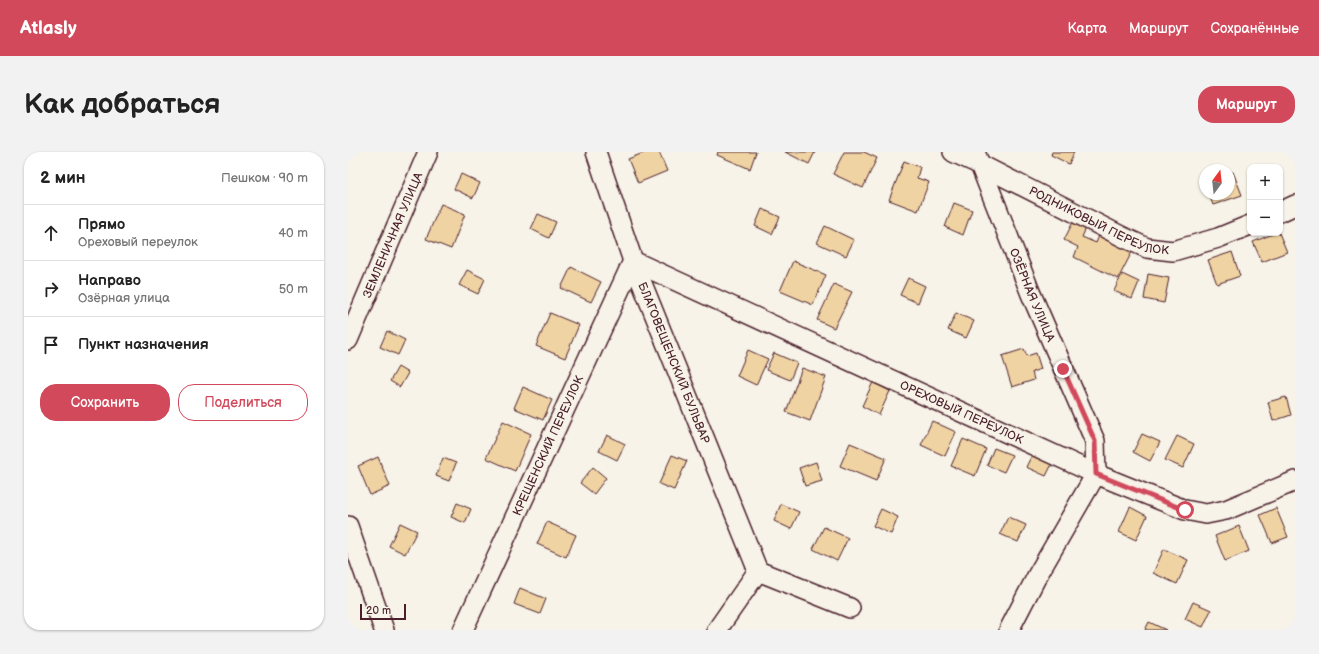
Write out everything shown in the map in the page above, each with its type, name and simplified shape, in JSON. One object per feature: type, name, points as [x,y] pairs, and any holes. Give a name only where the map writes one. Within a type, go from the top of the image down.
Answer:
[{"type":"street","name":"ЗЕМЛЕНИЧНАЯ УЛИЦА","points":[[348,340],[428,152]]},
{"type":"street","name":"БЛАГОВЕЩЕНСКИЙ БУЛЬВАР","points":[[596,152],[633,261],[758,571]]},
{"type":"street","name":"РОДНИКОВЫЙ ПЕРЕУЛОК","points":[[953,152],[977,158],[1122,237],[1147,248],[1173,251],[1218,238],[1247,226]]},
{"type":"street","name":"ОЗЁРНАЯ УЛИЦА","points":[[977,158],[1031,294],[1095,441],[1096,474]]},
{"type":"street","points":[[1283,211],[1295,205]]},
{"type":"street","name":"ОРЕХОВЫЙ ПЕРЕУЛОК","points":[[633,261],[1096,474],[1185,510],[1206,514],[1226,510],[1295,481]]},
{"type":"street","name":"КРЕЩЕНСКИЙ ПЕРЕУЛОК","points":[[463,630],[633,261]]},
{"type":"street","points":[[1008,630],[1037,576],[1096,474]]},
{"type":"street","points":[[348,526],[387,627]]},
{"type":"street","points":[[717,630],[758,571],[850,608]]},
{"type":"building","points":[[646,152],[659,152],[667,171],[638,183],[628,159]]},
{"type":"building","points":[[718,152],[756,152],[750,169],[717,155]]},
{"type":"building","points":[[785,152],[815,152],[809,164]]},
{"type":"building","points":[[844,152],[864,152],[877,158],[863,188],[833,174]]},
{"type":"building","points":[[1052,152],[1074,152],[1069,164],[1051,155]]},
{"type":"building","points":[[904,161],[920,167],[917,178],[929,182],[918,211],[889,200]]},
{"type":"building","points":[[461,174],[480,183],[473,198],[454,189]]},
{"type":"building","points":[[1235,177],[1242,195],[1235,197]]},
{"type":"building","points":[[1211,200],[1228,200],[1213,205]]},
{"type":"building","points":[[954,203],[972,210],[963,235],[945,227]]},
{"type":"building","points":[[441,204],[465,214],[451,249],[426,239]]},
{"type":"building","points":[[762,209],[780,217],[772,234],[755,226]]},
{"type":"building","points":[[538,214],[556,222],[549,238],[531,229]]},
{"type":"building","points":[[1073,222],[1086,228],[1082,237],[1096,243],[1101,231],[1134,248],[1118,279],[1074,257],[1078,247],[1064,240]]},
{"type":"building","points":[[825,226],[854,240],[846,256],[817,243]]},
{"type":"building","points":[[1268,236],[1280,236],[1287,252],[1262,262],[1253,242]]},
{"type":"building","points":[[1232,252],[1240,276],[1217,284],[1208,260]]},
{"type":"building","points":[[793,261],[826,275],[813,305],[780,291]]},
{"type":"building","points":[[571,267],[601,282],[591,302],[561,288]]},
{"type":"building","points":[[467,270],[485,279],[478,294],[459,285]]},
{"type":"building","points":[[1122,274],[1139,282],[1132,299],[1114,291]]},
{"type":"building","points":[[1148,274],[1169,278],[1164,303],[1144,299]]},
{"type":"building","points":[[908,278],[925,286],[918,303],[900,295]]},
{"type":"building","points":[[834,284],[852,292],[834,328],[817,320]]},
{"type":"building","points":[[550,313],[579,325],[565,358],[536,346]]},
{"type":"building","points":[[956,313],[974,321],[966,338],[948,330]]},
{"type":"building","points":[[387,331],[405,340],[398,355],[380,347]]},
{"type":"building","points":[[1024,349],[1027,356],[1036,353],[1041,369],[1032,372],[1034,380],[1012,387],[1002,356]]},
{"type":"building","points":[[748,350],[768,359],[756,385],[737,376]]},
{"type":"building","points":[[774,353],[797,363],[790,380],[766,370]]},
{"type":"building","points":[[398,367],[408,373],[400,387],[390,381]]},
{"type":"building","points":[[802,368],[826,377],[810,421],[786,412]]},
{"type":"building","points":[[873,382],[890,391],[879,415],[862,406]]},
{"type":"building","points":[[523,387],[552,400],[543,420],[514,408]]},
{"type":"building","points":[[1286,397],[1291,415],[1273,421],[1268,402]]},
{"type":"building","points":[[503,421],[531,434],[515,471],[486,458]]},
{"type":"building","points":[[932,421],[956,432],[945,456],[921,445]]},
{"type":"building","points":[[1142,434],[1160,442],[1150,461],[1133,452]]},
{"type":"building","points":[[607,435],[625,444],[617,460],[599,451]]},
{"type":"building","points":[[1177,436],[1194,444],[1183,468],[1165,460]]},
{"type":"building","points":[[963,439],[986,449],[975,476],[951,466]]},
{"type":"building","points":[[850,443],[886,458],[876,481],[840,466]]},
{"type":"building","points":[[994,448],[1012,455],[1004,472],[987,465]]},
{"type":"building","points":[[672,455],[687,461],[674,490],[659,484]]},
{"type":"building","points":[[1032,455],[1052,464],[1046,476],[1026,467]]},
{"type":"building","points":[[378,457],[390,486],[370,495],[358,466]]},
{"type":"building","points":[[443,458],[456,463],[449,481],[436,476]]},
{"type":"building","points":[[816,462],[822,481],[805,486],[799,468]]},
{"type":"building","points":[[593,467],[606,478],[594,494],[580,483]]},
{"type":"building","points":[[457,503],[471,509],[465,523],[451,517]]},
{"type":"building","points":[[781,504],[799,512],[791,529],[774,521]]},
{"type":"building","points":[[1130,507],[1147,516],[1136,540],[1119,532]]},
{"type":"building","points":[[1276,508],[1288,537],[1272,543],[1260,515]]},
{"type":"building","points":[[881,509],[898,517],[891,534],[873,526]]},
{"type":"building","points":[[1008,517],[1026,525],[1018,542],[1000,534]]},
{"type":"building","points":[[547,522],[576,535],[566,557],[537,544]]},
{"type":"building","points":[[400,523],[417,531],[405,554],[389,546]]},
{"type":"building","points":[[1239,526],[1249,551],[1225,561],[1215,536]]},
{"type":"building","points":[[824,527],[848,538],[837,561],[813,549]]},
{"type":"building","points":[[1164,549],[1188,560],[1177,584],[1153,573]]},
{"type":"building","points":[[520,588],[546,599],[540,614],[514,604]]},
{"type":"building","points":[[1193,602],[1211,610],[1203,627],[1185,619]]},
{"type":"building","points":[[1149,622],[1166,630],[1145,630]]},
{"type":"route","points":[[1063,369],[1095,441],[1096,474],[1185,510]]}]
